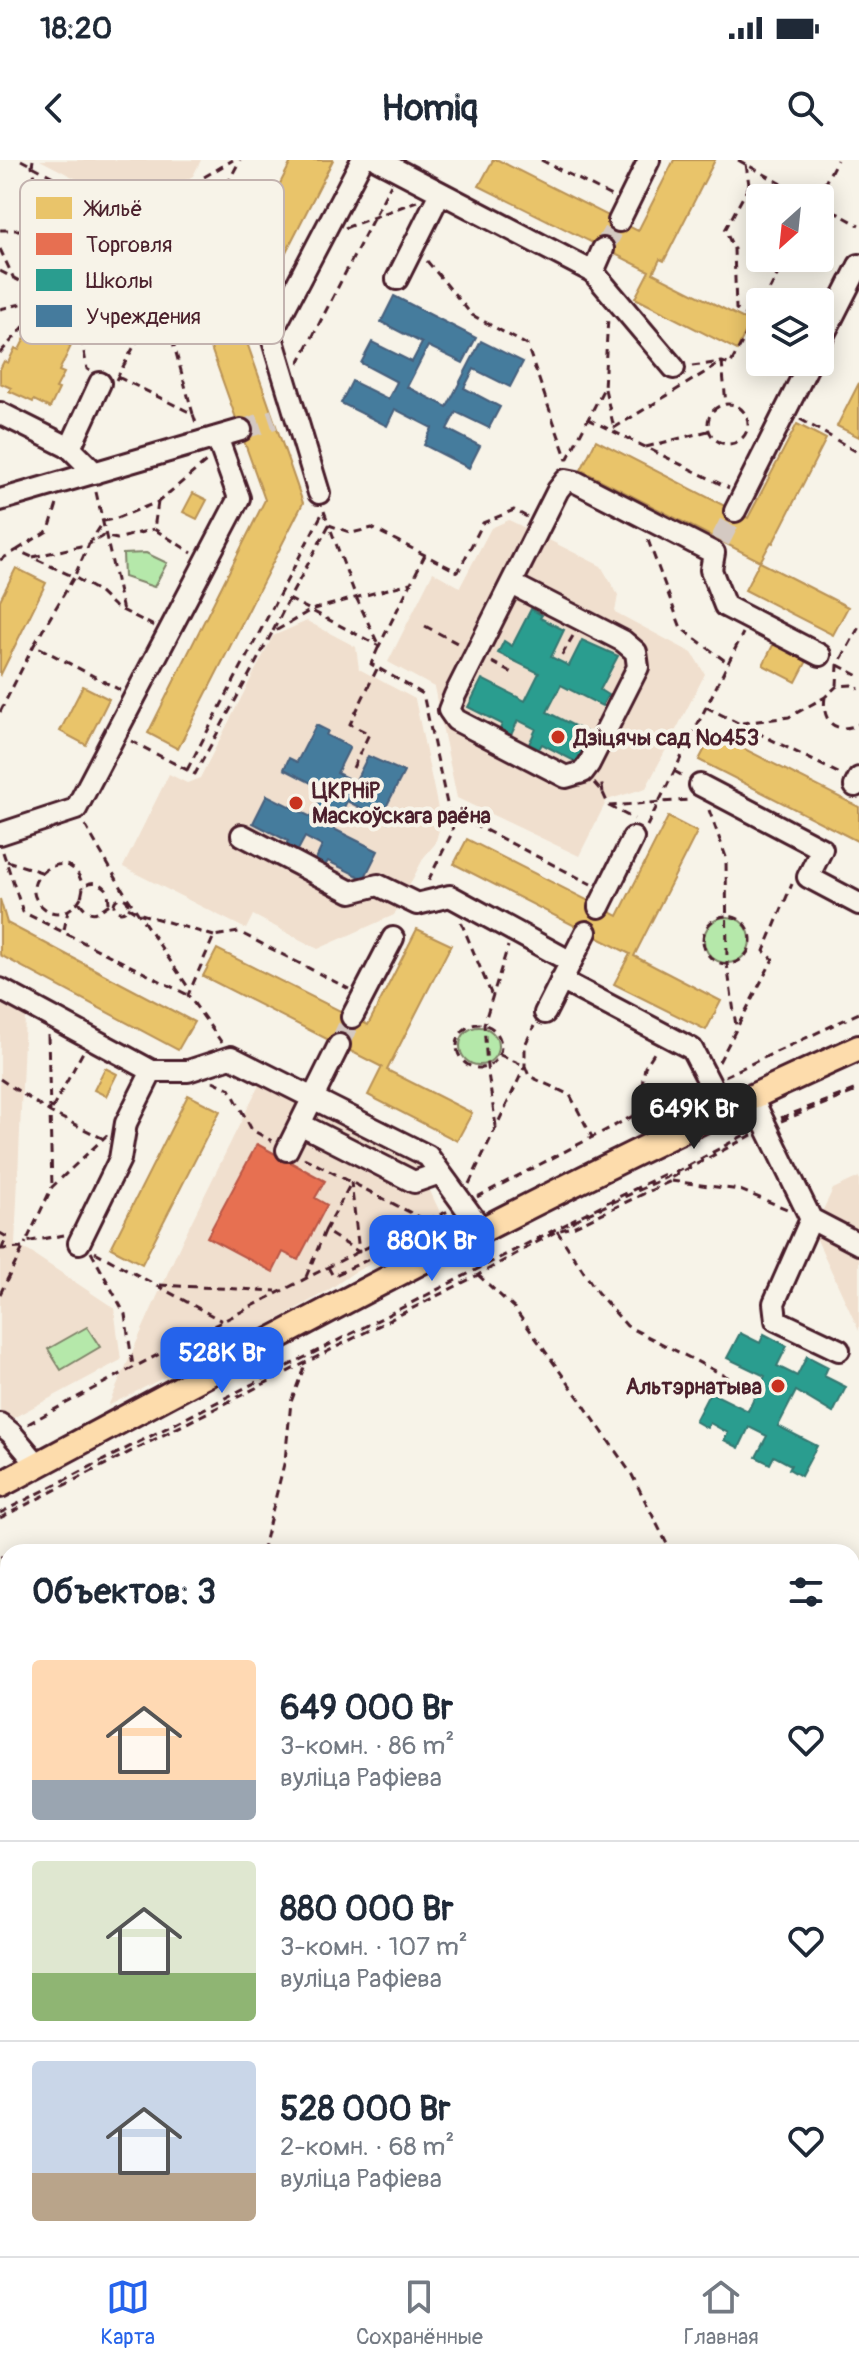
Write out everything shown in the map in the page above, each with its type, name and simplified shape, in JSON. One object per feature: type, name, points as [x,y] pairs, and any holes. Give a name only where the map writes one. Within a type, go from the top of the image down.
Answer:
[{"type":"main road","points":[[0,1485],[482,1230],[723,1109],[859,1048]]},
{"type":"lane","points":[[284,309],[362,160]]},
{"type":"lane","points":[[378,160],[593,272],[674,368]]},
{"type":"lane","points":[[623,213],[649,160]]},
{"type":"lane","points":[[397,279],[440,193]]},
{"type":"lane","points":[[593,272],[603,249]]},
{"type":"lane","points":[[834,314],[859,265]]},
{"type":"lane","points":[[274,344],[321,501]]},
{"type":"lane","points":[[739,503],[803,376]]},
{"type":"lane","points":[[70,448],[108,380]]},
{"type":"lane","points":[[274,419],[294,412]]},
{"type":"lane","points":[[0,413],[70,448],[95,473]]},
{"type":"lane","points":[[0,500],[213,442],[241,430]]},
{"type":"lane","points":[[0,834],[76,809],[239,498],[213,442]]},
{"type":"lane","points":[[512,584],[636,652],[638,667],[589,764],[583,772],[566,777],[456,720],[449,710],[566,470],[576,482],[639,516],[717,547],[711,570],[725,606],[829,660]]},
{"type":"lane","points":[[694,792],[822,849],[808,877],[859,904]]},
{"type":"lane","points":[[602,900],[634,829]]},
{"type":"lane","points":[[242,835],[351,892],[378,885],[401,899],[417,904],[450,896],[571,962]]},
{"type":"lane","points":[[542,1014],[586,932]]},
{"type":"lane","points":[[352,1017],[393,938]]},
{"type":"lane","points":[[561,980],[692,1049],[723,1109]]},
{"type":"lane","points":[[0,989],[152,1071],[188,1071],[231,1057],[428,1156],[482,1230]]},
{"type":"lane","points":[[287,1150],[339,1045]]},
{"type":"lane","points":[[79,1243],[120,1159],[126,1123],[152,1071]]},
{"type":"lane","points":[[751,1096],[811,1219],[859,1244]]},
{"type":"lane","points":[[300,1124],[414,1182],[440,1173]]},
{"type":"lane","points":[[811,1219],[774,1303],[774,1313],[776,1320],[839,1350]]},
{"type":"lane","points":[[6,1428],[38,1465]]},
{"type":"path","points":[[21,160],[59,180]]},
{"type":"path","points":[[33,160],[36,180]]},
{"type":"path","points":[[199,180],[233,160]]},
{"type":"path","points":[[229,180],[240,160]]},
{"type":"path","points":[[541,160],[623,213]]},
{"type":"path","points":[[738,160],[782,184]]},
{"type":"path","points":[[824,184],[837,160]]},
{"type":"path","points":[[746,164],[749,184]]},
{"type":"path","points":[[287,387],[398,171]]},
{"type":"path","points":[[746,192],[725,230],[734,249],[736,309],[746,315]]},
{"type":"path","points":[[320,239],[440,193]]},
{"type":"path","points":[[834,212],[859,225]]},
{"type":"path","points":[[414,245],[472,315],[527,345],[566,470]]},
{"type":"path","points":[[0,249],[14,279]]},
{"type":"path","points":[[0,271],[20,282]]},
{"type":"path","points":[[770,288],[778,272]]},
{"type":"path","points":[[609,291],[604,388],[615,430]]},
{"type":"path","points":[[0,309],[20,304]]},
{"type":"path","points":[[0,353],[20,331]]},
{"type":"path","points":[[674,368],[722,362],[730,365],[746,335]]},
{"type":"path","points":[[83,344],[87,369],[193,414]]},
{"type":"path","points":[[108,380],[131,344]]},
{"type":"path","points":[[0,712],[104,521],[158,502],[213,442],[193,414],[173,344]]},
{"type":"path","points":[[722,362],[726,404]]},
{"type":"path","points":[[615,430],[722,362]]},
{"type":"path","points":[[566,470],[604,388]]},
{"type":"path","points":[[726,404],[743,410],[748,421],[746,435],[726,445],[716,441],[708,431],[709,416],[718,406],[726,404]]},
{"type":"path","points":[[786,410],[859,453]]},
{"type":"path","points":[[588,419],[646,447],[739,503]]},
{"type":"path","points":[[646,447],[708,431]]},
{"type":"path","points":[[95,473],[97,498],[123,611]]},
{"type":"path","points":[[0,560],[49,530],[65,481]]},
{"type":"path","points":[[321,501],[356,597],[379,646]]},
{"type":"path","points":[[187,770],[321,501]]},
{"type":"path","points":[[154,529],[158,502]]},
{"type":"path","points":[[329,525],[352,533],[372,528],[458,572],[483,523],[514,510],[541,524]]},
{"type":"path","points":[[639,516],[681,628],[728,663]]},
{"type":"path","points":[[115,732],[195,774],[329,525]]},
{"type":"path","points":[[33,557],[89,544],[103,536],[117,539],[154,529],[205,561]]},
{"type":"path","points":[[17,550],[74,577],[98,591],[114,606],[168,632]]},
{"type":"path","points":[[417,904],[453,831],[423,694],[371,664],[425,555]]},
{"type":"path","points":[[272,633],[311,610],[410,583]]},
{"type":"path","points":[[289,599],[379,646]]},
{"type":"path","points":[[603,793],[609,806],[634,829],[644,831],[750,619]]},
{"type":"path","points":[[562,655],[582,620]]},
{"type":"path","points":[[829,660],[859,627]]},
{"type":"path","points":[[34,645],[134,698]]},
{"type":"path","points":[[829,660],[859,676]]},
{"type":"path","points":[[829,660],[837,686]]},
{"type":"path","points":[[353,768],[369,734],[350,724],[378,668]]},
{"type":"path","points":[[740,723],[789,717],[825,697],[837,686],[845,684],[859,689]]},
{"type":"path","points":[[825,697],[823,708],[831,723],[839,728],[859,724]]},
{"type":"path","points":[[706,707],[857,782]]},
{"type":"path","points":[[674,771],[694,792],[726,857],[727,964],[736,1026]]},
{"type":"path","points":[[609,806],[659,802],[694,792]]},
{"type":"path","points":[[76,809],[126,898],[231,1057]]},
{"type":"path","points":[[448,811],[602,900]]},
{"type":"path","points":[[0,842],[23,912],[189,992]]},
{"type":"path","points":[[7,861],[41,872]]},
{"type":"path","points":[[81,897],[68,911],[50,911],[38,902],[34,890],[36,879],[49,866],[66,865],[79,875],[83,888],[80,903],[92,913],[101,912],[109,903],[126,898]]},
{"type":"path","points":[[709,1083],[773,959],[764,951],[793,880]]},
{"type":"path","points":[[83,888],[92,882],[99,883],[108,891],[109,903]]},
{"type":"path","points":[[450,896],[492,996]]},
{"type":"path","points":[[126,898],[128,907],[138,913],[214,936],[239,932],[362,998]]},
{"type":"path","points":[[115,902],[114,907],[120,913],[128,907]]},
{"type":"path","points":[[64,932],[68,911]]},
{"type":"path","points":[[725,916],[744,922],[752,941],[741,960],[727,964],[711,958],[703,942],[710,923],[725,916]]},
{"type":"path","points":[[496,1126],[484,1024],[514,931]]},
{"type":"path","points":[[189,992],[214,936]]},
{"type":"path","points":[[6,1428],[637,1114],[859,1013]]},
{"type":"path","points":[[47,1014],[52,1187]]},
{"type":"path","points":[[542,1014],[525,1045],[525,1066],[529,1076],[570,1095],[592,1137]]},
{"type":"path","points":[[484,1024],[498,1035],[500,1055],[496,1062],[487,1067],[473,1068],[459,1057],[457,1039],[465,1028],[484,1024]]},
{"type":"path","points":[[637,1114],[645,1067],[665,1036]]},
{"type":"path","points":[[50,1112],[91,1038]]},
{"type":"path","points":[[500,1055],[525,1066]]},
{"type":"path","points":[[462,1203],[525,1066]]},
{"type":"path","points":[[0,1079],[50,1112],[103,1138]]},
{"type":"path","points":[[0,1516],[556,1230],[670,1178],[765,1126],[859,1089]]},
{"type":"path","points":[[0,1294],[52,1187],[103,1138],[126,1123]]},
{"type":"path","points":[[574,1224],[572,1220],[667,1173],[670,1178],[740,1190],[811,1219]]},
{"type":"path","points":[[306,1278],[325,1231],[351,1182],[359,1252]]},
{"type":"path","points":[[328,1267],[333,1276],[446,1223],[442,1213]]},
{"type":"path","points":[[264,1544],[285,1460],[291,1402],[306,1359],[478,1275],[556,1230]]},
{"type":"path","points":[[556,1230],[597,1292],[627,1326],[757,1392]]},
{"type":"path","points":[[325,1231],[359,1252]]},
{"type":"path","points":[[0,1233],[7,1237],[1,1250],[23,1248]]},
{"type":"path","points":[[26,1242],[64,1235],[79,1243]]},
{"type":"path","points":[[133,1366],[125,1314],[90,1249],[222,1321]]},
{"type":"path","points":[[478,1275],[514,1308],[606,1437],[632,1475],[667,1544]]},
{"type":"path","points":[[156,1285],[280,1291]]},
{"type":"shaded area","points":[[40,160],[201,160],[193,176],[186,180],[78,180]]},
{"type":"shaded area","name":"Дзіцячы сад №453","points":[[509,520],[601,566],[618,595],[615,612],[692,653],[705,674],[646,788],[607,800],[579,856],[457,798],[434,687],[388,662],[433,572],[460,587],[491,528]]},
{"type":"shaded area","name":"ЦКРНіР Маскоўскага раёна","points":[[307,621],[356,647],[359,669],[415,699],[441,823],[435,844],[424,857],[394,915],[318,949],[253,915],[246,929],[123,867],[169,774],[187,783],[200,778],[273,636]]},
{"type":"shaded area","points":[[0,1003],[25,1017],[15,1245],[114,1308],[121,1360],[0,1425]]},
{"type":"shaded area","points":[[260,1083],[416,1161],[446,1225],[353,1273],[275,1321],[108,1406],[182,1241]]},
{"type":"shaded area","points":[[859,1177],[859,1331],[813,1231],[833,1189]]},
{"type":"green space","points":[[146,553],[167,563],[154,587],[124,577],[123,554]]},
{"type":"green space","points":[[727,917],[743,924],[750,940],[743,956],[727,963],[711,956],[704,940],[711,924]]},
{"type":"green space","points":[[479,1027],[493,1032],[498,1046],[493,1060],[479,1065],[465,1060],[460,1046],[465,1032]]},
{"type":"green space","points":[[87,1327],[100,1347],[61,1370],[48,1349]]},
{"type":"building: Жильё","points":[[292,160],[333,160],[284,256],[284,180]]},
{"type":"building: Жильё","points":[[493,160],[498,160],[638,231],[674,160],[715,160],[664,261],[660,259],[653,273],[746,320],[746,331],[737,350],[635,298],[649,271],[479,186]]},
{"type":"building: Жильё","points":[[22,344],[71,346],[59,371],[64,373],[50,408],[9,391],[11,388],[0,383],[0,369],[4,361],[8,363],[15,348],[19,350]]},
{"type":"building: Жильё","points":[[210,344],[247,344],[303,503],[178,749],[148,733],[265,500]]},
{"type":"building: Жильё","points":[[859,383],[859,437],[837,426]]},
{"type":"building: Жильё","points":[[797,424],[826,439],[773,543],[760,562],[848,607],[833,635],[745,590],[760,561],[581,470],[596,440],[748,518]]},
{"type":"building: Жильё","points":[[193,493],[207,500],[197,519],[183,512]]},
{"type":"building: Жильё","points":[[16,568],[46,583],[0,676],[0,600]]},
{"type":"building: Жильё","points":[[775,641],[808,659],[796,682],[763,665]]},
{"type":"building: Жильё","points":[[83,686],[109,699],[86,745],[60,731]]},
{"type":"building: Жильё","points":[[713,733],[859,807],[859,842],[699,760]]},
{"type":"building: Жильё","points":[[668,817],[697,832],[634,956],[721,1001],[706,1030],[614,984],[630,954],[454,864],[467,839],[618,916]]},
{"type":"building: Жильё","points":[[0,899],[7,923],[194,1022],[178,1050],[0,955]]},
{"type":"building: Жильё","points":[[417,929],[451,945],[387,1070],[472,1113],[457,1141],[368,1095],[382,1067],[203,976],[217,949],[368,1025]]},
{"type":"building: Жильё","points":[[105,1068],[117,1074],[106,1096],[94,1090]]},
{"type":"building: Жильё","points":[[188,1095],[220,1111],[142,1264],[111,1248]]},
{"type":"building: Торговля","points":[[257,1144],[325,1181],[315,1198],[327,1205],[298,1260],[283,1252],[273,1272],[207,1237]]},
{"type":"building: Школы","points":[[531,609],[542,615],[540,618],[564,630],[551,657],[569,666],[582,640],[618,656],[600,690],[608,695],[602,706],[561,685],[547,712],[592,735],[578,763],[542,744],[539,749],[529,744],[536,729],[518,720],[511,735],[500,729],[502,724],[468,707],[482,679],[525,701],[539,673],[498,653],[504,641],[512,646]]},
{"type":"building: Школы","points":[[740,1333],[760,1343],[764,1334],[787,1346],[777,1366],[797,1376],[807,1356],[828,1367],[824,1376],[846,1387],[833,1413],[796,1391],[778,1426],[817,1446],[801,1476],[789,1469],[791,1465],[774,1456],[770,1464],[756,1457],[767,1436],[749,1427],[739,1448],[724,1440],[728,1433],[710,1423],[707,1428],[695,1421],[710,1392],[748,1411],[765,1376],[727,1358]]},
{"type":"building: Учреждения","points":[[394,296],[476,338],[463,363],[428,346],[407,387],[447,407],[481,341],[523,362],[510,387],[474,369],[464,388],[500,407],[489,428],[456,412],[447,429],[480,446],[469,468],[424,445],[432,428],[395,409],[387,426],[341,403],[352,381],[388,399],[397,382],[361,363],[372,342],[412,362],[422,343],[381,322]]},
{"type":"building: Учреждения","points":[[316,725],[328,731],[326,735],[350,747],[337,773],[355,782],[368,756],[404,772],[386,807],[394,811],[388,822],[347,801],[334,829],[378,851],[364,879],[328,861],[325,866],[315,861],[322,846],[305,837],[297,852],[285,846],[288,841],[253,823],[267,795],[311,817],[325,790],[284,769],[289,758],[297,762]]},
{"type":"tunnel","points":[[603,249],[619,221]]},
{"type":"tunnel","points":[[241,430],[274,419]]},
{"type":"tunnel","points":[[720,541],[735,511]]},
{"type":"tunnel","points":[[339,1045],[352,1017]]},
{"type":"place","name":"Дзіцячы сад №453","points":[[558,737]]},
{"type":"place","name":"ЦКРНіР Маскоўскага раёна","points":[[296,803]]},
{"type":"place","name":"Альтэрнатыва","points":[[778,1386]]}]
